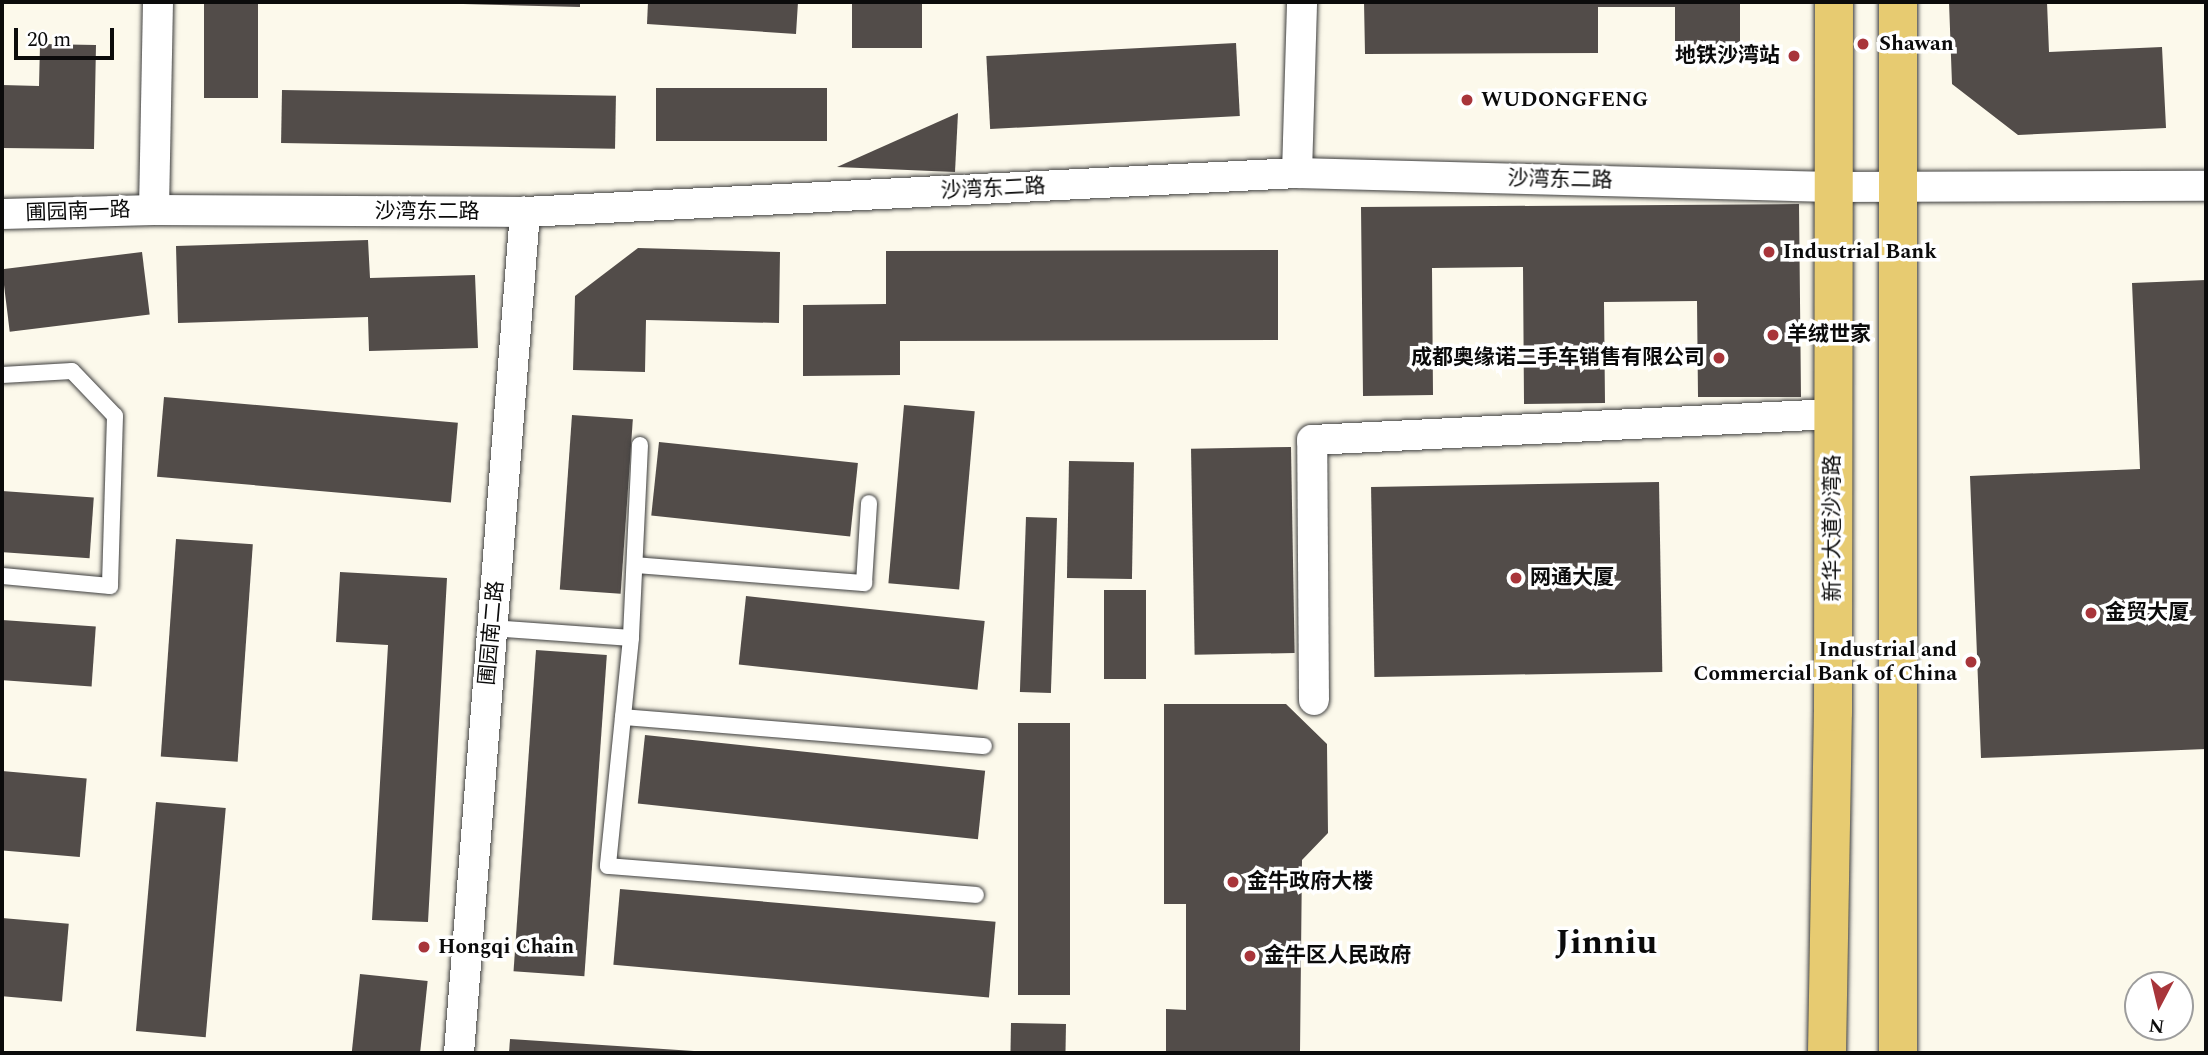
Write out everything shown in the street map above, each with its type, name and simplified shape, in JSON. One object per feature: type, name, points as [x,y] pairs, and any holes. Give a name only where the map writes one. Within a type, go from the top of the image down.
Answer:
[{"type":"main road","name":"新华大道沙湾路","points":[[1827,1053],[1834,2]]},
{"type":"main road","points":[[1898,2],[1898,1053]]},
{"type":"street","points":[[154,210],[158,2]]},
{"type":"street","points":[[1297,173],[1302,2]]},
{"type":"street","name":"沙湾东二路","points":[[154,210],[525,212],[1297,173],[1833,187],[2206,186]]},
{"type":"street","name":"圃园南一路","points":[[2,214],[154,210]]},
{"type":"street","name":"圃园南二路","points":[[459,1053],[525,212]]},
{"type":"street","points":[[1314,700],[1312,440],[1833,414]]},
{"type":"lane","points":[[2,375],[72,371],[115,416],[110,586],[2,576]]},
{"type":"lane","points":[[640,445],[631,638],[608,866],[976,895]]},
{"type":"lane","points":[[635,565],[864,583],[869,503]]},
{"type":"lane","points":[[492,628],[631,638]]},
{"type":"lane","points":[[623,717],[984,746]]},
{"type":"building","points":[[204,2],[258,2],[258,98],[204,98]]},
{"type":"building","points":[[580,2],[580,7],[463,4]]},
{"type":"building","points":[[648,2],[798,2],[796,34],[647,24]]},
{"type":"building","points":[[852,2],[922,2],[922,48],[852,48]]},
{"type":"building","points":[[1364,2],[1740,2],[1740,54],[1675,54],[1675,7],[1598,7],[1598,53],[1365,54]]},
{"type":"building","points":[[1949,2],[2047,2],[2049,52],[2162,47],[2166,128],[2018,135],[1952,84]]},
{"type":"building","points":[[1236,43],[1240,116],[990,129],[986,56]]},
{"type":"building","points":[[40,44],[96,45],[94,149],[2,148],[2,85],[39,86]]},
{"type":"building","points":[[656,88],[827,88],[827,141],[656,141]]},
{"type":"building","points":[[282,90],[616,96],[615,149],[281,143]]},
{"type":"building","points":[[958,113],[955,172],[837,167]]},
{"type":"building","points":[[1799,204],[1801,397],[1698,397],[1697,301],[1604,302],[1605,403],[1524,404],[1523,267],[1432,268],[1433,395],[1363,396],[1361,207]]},
{"type":"building","points":[[368,240],[370,278],[475,275],[478,348],[369,351],[368,317],[178,323],[176,246]]},
{"type":"building","points":[[638,248],[780,252],[779,323],[646,320],[645,372],[573,370],[575,296]]},
{"type":"building","points":[[1278,250],[1278,340],[900,341],[900,375],[803,376],[803,305],[886,304],[886,251]]},
{"type":"building","points":[[142,252],[150,315],[10,332],[2,269]]},
{"type":"building","name":"金贸大厦","points":[[2206,280],[2206,749],[1981,758],[1970,476],[2140,469],[2132,283]]},
{"type":"building","points":[[164,397],[458,423],[451,502],[157,477]]},
{"type":"building","points":[[904,405],[975,411],[959,590],[888,583]]},
{"type":"building","points":[[572,415],[633,419],[621,594],[560,590]]},
{"type":"building","points":[[659,442],[858,463],[850,537],[651,516]]},
{"type":"building","points":[[1291,447],[1295,653],[1195,655],[1191,449]]},
{"type":"building","points":[[1069,461],[1134,462],[1132,579],[1067,578]]},
{"type":"building","name":"网通大厦","points":[[1659,482],[1662,672],[1374,677],[1371,487]]},
{"type":"building","points":[[2,491],[94,497],[90,558],[2,552]]},
{"type":"building","points":[[1026,517],[1057,518],[1051,693],[1020,692]]},
{"type":"building","points":[[176,539],[253,544],[238,762],[161,756]]},
{"type":"building","points":[[340,572],[447,578],[428,922],[372,920],[388,645],[336,642]]},
{"type":"building","points":[[1104,590],[1146,590],[1146,679],[1104,679]]},
{"type":"building","points":[[746,596],[985,621],[977,690],[739,665]]},
{"type":"building","points":[[2,620],[96,627],[92,686],[2,680]]},
{"type":"building","points":[[536,650],[607,655],[584,976],[514,971]]},
{"type":"building","name":"金牛政府大楼","points":[[1164,704],[1286,704],[1327,744],[1328,833],[1302,860],[1300,1053],[1166,1053],[1166,1009],[1186,1010],[1186,904],[1164,904]]},
{"type":"building","points":[[1018,723],[1070,723],[1070,995],[1018,995]]},
{"type":"building","points":[[645,735],[985,771],[978,839],[638,804]]},
{"type":"building","points":[[2,771],[87,778],[80,857],[2,850]]},
{"type":"building","points":[[156,802],[226,808],[206,1037],[136,1031]]},
{"type":"building","points":[[620,889],[996,922],[989,998],[613,965]]},
{"type":"building","points":[[2,918],[69,924],[62,1002],[2,996]]},
{"type":"building","points":[[360,974],[428,981],[420,1053],[352,1053]]},
{"type":"building","points":[[1011,1023],[1066,1024],[1065,1053],[1010,1053]]},
{"type":"building","points":[[510,1039],[694,1051],[694,1053],[509,1053]]},
{"type":"place","name":"Shawan","points":[[1863,44]]},
{"type":"place","name":"地铁沙湾站","points":[[1794,56]]},
{"type":"place","name":"WUDONGFENG","points":[[1467,100]]},
{"type":"place","name":"Industrial Bank","points":[[1769,252]]},
{"type":"place","name":"羊绒世家","points":[[1773,335]]},
{"type":"place","name":"成都奥缘诺二手车销售有限公司","points":[[1719,358]]},
{"type":"place","name":"网通大厦","points":[[1516,578]]},
{"type":"place","name":"金贸大厦","points":[[2091,613]]},
{"type":"place","name":"Industrial and Commercial Bank of China","points":[[1971,662]]},
{"type":"place","name":"金牛政府大楼","points":[[1233,882]]},
{"type":"place","name":"Hongqi Chain","points":[[424,947]]},
{"type":"place","name":"金牛区人民政府","points":[[1250,956]]},
{"type":"district","name":"Jinniu","points":[[1606,943]]}]
